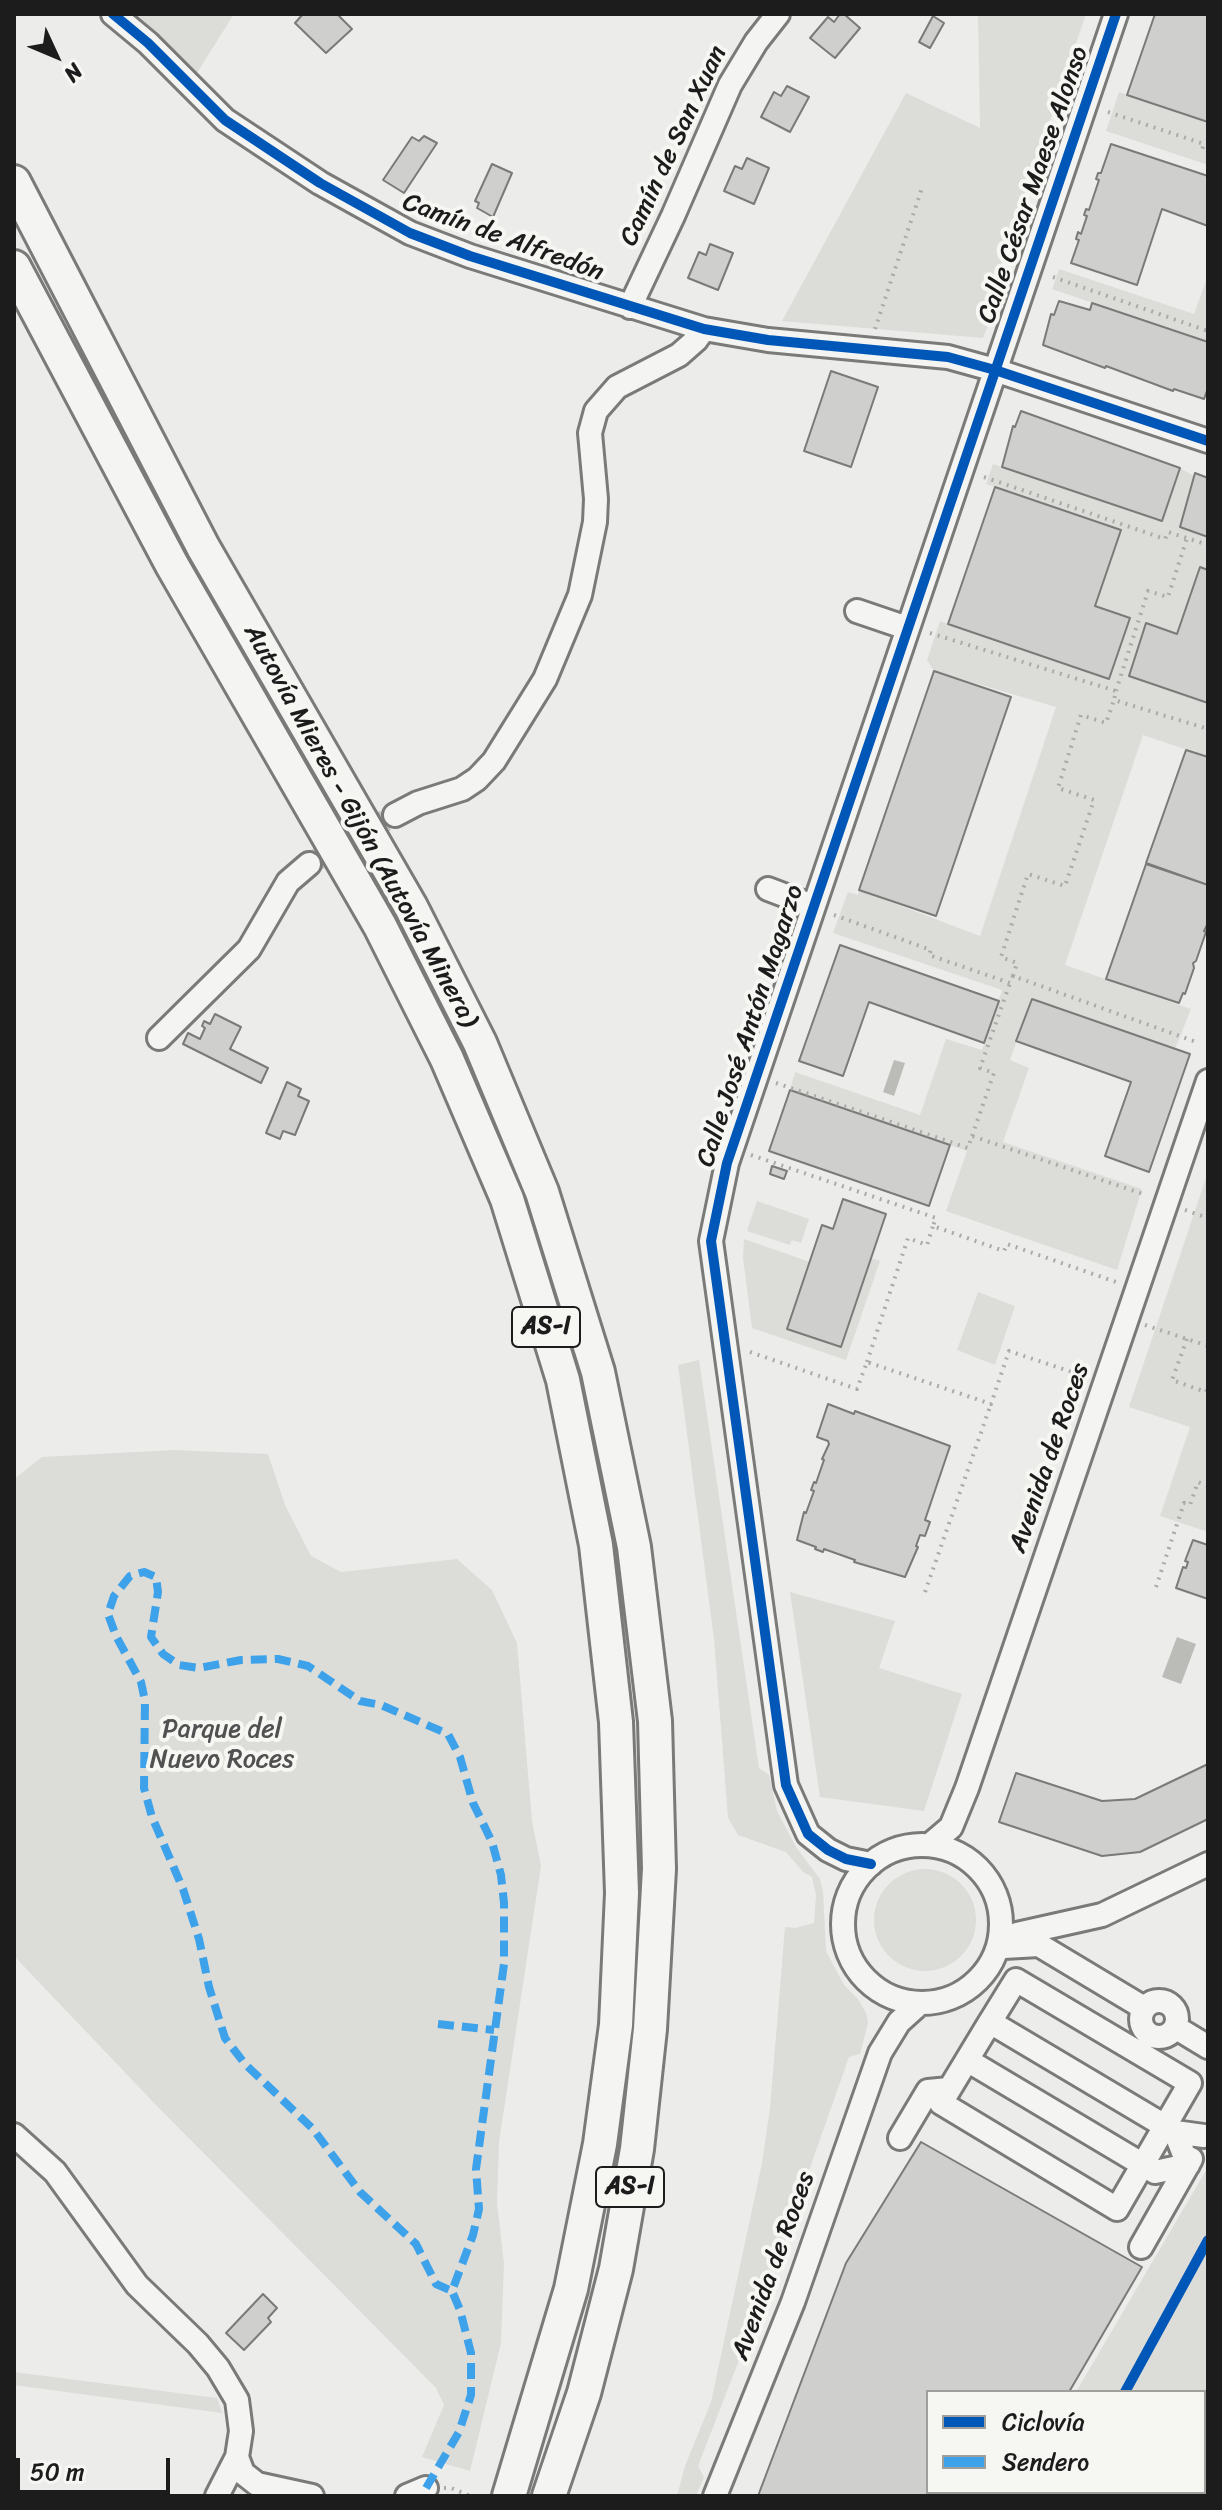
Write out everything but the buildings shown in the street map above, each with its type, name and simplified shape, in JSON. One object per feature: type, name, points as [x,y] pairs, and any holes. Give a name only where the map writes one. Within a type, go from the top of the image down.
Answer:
[{"type":"highway","name":"Autovía Mieres - Gijón (Autovía Minera)","points":[[14,182],[203,547],[411,907],[480,1043],[542,1192],[598,1372],[634,1547],[655,1721],[659,1869],[650,2029],[637,2149],[616,2269],[584,2393],[552,2496]]},
{"type":"highway","name":"AS-I","points":[[14,267],[172,565],[380,926],[447,1059],[507,1199],[563,1380],[596,1545],[616,1722],[622,1893],[616,2025],[600,2144],[571,2289],[509,2496]]},
{"type":"street","name":"Camín de Alfredón","points":[[113,14],[148,43],[225,120],[320,183],[410,233],[470,256],[704,329],[768,340],[948,357],[1208,441]]},
{"type":"street","name":"Camín de San Xuan","points":[[630,307],[730,85],[756,42],[778,14]]},
{"type":"street","name":"Calle César Maese Alonso","points":[[995,370],[1116,14]]},
{"type":"street","points":[[395,815],[469,784],[494,761],[545,679],[580,595],[595,522],[590,433],[596,411],[617,387],[679,355],[704,329]]},
{"type":"street","name":"Calle José Antón Magarzo","points":[[871,1864],[837,1855],[808,1834],[786,1785],[711,1241],[727,1163],[824,910],[907,628],[995,370]]},
{"type":"street","points":[[857,611],[907,628]]},
{"type":"street","points":[[159,1038],[249,949],[288,882],[309,864]]},
{"type":"street","points":[[768,889],[824,910]]},
{"type":"street","name":"Avenida de Roces","points":[[931,1844],[951,1827],[967,1788],[1208,1081]]},
{"type":"street","points":[[999,1947],[1002,1919],[996,1891],[980,1868],[958,1852],[931,1844],[903,1846],[883,1854],[871,1864],[848,1894],[842,1921],[845,1944],[856,1969],[876,1989],[892,1998],[919,2004],[947,2000],[977,1982],[999,1947],[1017,1934],[1102,1915],[1208,1864]]},
{"type":"street","points":[[999,1947],[1039,1945],[1144,2008],[1141,2023],[1149,2035],[1164,2037],[1175,2027],[1208,2047]]},
{"type":"street","points":[[1016,1980],[1190,2083],[1171,2129],[1143,2166],[1117,2209],[941,2103],[990,2022],[1016,1980]]},
{"type":"street","name":"Avenida de Roces","points":[[876,1989],[883,2015],[880,2053]]},
{"type":"street","name":"Avenida de Roces","points":[[715,2496],[793,2302],[880,2053],[899,2022],[919,2004]]},
{"type":"street","points":[[990,2022],[1171,2129],[1206,2133],[1141,2247]]},
{"type":"street","points":[[967,2060],[1155,2172],[1188,2165]]},
{"type":"street","points":[[900,2138],[928,2091],[949,2089]]},
{"type":"street","points":[[1171,2129],[1188,2165]]},
{"type":"street","points":[[14,2135],[55,2172],[137,2285],[198,2344],[218,2368],[237,2400],[241,2431],[237,2457],[217,2496]]},
{"type":"street","points":[[237,2457],[243,2473],[257,2484],[312,2496]]},
{"type":"path","points":[[1108,112],[1204,144],[1202,150],[1208,152]]},
{"type":"path","points":[[873,335],[923,185]]},
{"type":"path","points":[[1053,277],[1208,331]]},
{"type":"path","points":[[984,477],[1165,539],[1168,532],[1208,545]]},
{"type":"path","points":[[776,1083],[968,1148],[994,1073],[980,1068],[1017,963],[1001,957],[1028,874],[1065,886],[1094,800],[1058,788],[1081,715],[1106,723],[1148,591],[1168,597],[1187,538]]},
{"type":"path","points":[[930,633],[1116,691]]},
{"type":"path","points":[[1114,700],[1208,729]]},
{"type":"path","points":[[824,910],[931,950],[929,955],[1010,983]]},
{"type":"path","points":[[1013,976],[1199,1043]]},
{"type":"path","points":[[972,1136],[1146,1195]]},
{"type":"path","points":[[750,1352],[857,1389],[908,1238],[927,1245],[936,1218],[751,1155]]},
{"type":"path","points":[[1185,1210],[1208,1218]]},
{"type":"path","points":[[933,1226],[1004,1251],[1007,1244],[1116,1282]]},
{"type":"path","points":[[1145,1325],[1208,1346]]},
{"type":"path","points":[[1187,1339],[1172,1380],[1206,1392],[1208,1385]]},
{"type":"path","points":[[925,1592],[1009,1351],[1084,1376]]},
{"type":"path","points":[[867,1362],[991,1404]]},
{"type":"path","points":[[1156,1587],[1184,1503],[1190,1505],[1198,1482],[1208,1486]]},
{"type":"path","points":[[417,2492],[451,2488],[471,2496]]},
{"type":"shaded area","points":[[130,14],[234,14],[197,73]]},
{"type":"shaded area","points":[[978,14],[1086,14],[992,292],[998,300],[983,338],[782,321],[906,93],[980,128]]},
{"type":"shaded area","points":[[1119,92],[1208,122],[1208,165],[1106,131]]},
{"type":"shaded area","points":[[1059,269],[1194,314],[1208,275],[1208,342],[1052,289]]},
{"type":"shaded area","points":[[993,464],[1162,521],[1180,468],[1194,476],[1208,537],[1208,570],[1199,567],[1177,634],[1146,624],[1129,675],[1208,703],[1208,757],[1143,735],[1065,965],[1191,1009],[1175,1049],[1032,999],[1010,1060],[1029,1068],[1003,1142],[1142,1189],[1117,1270],[946,1211],[967,1151],[790,1090],[795,1072],[920,1115],[946,1039],[982,1050],[1002,990],[833,933],[848,892],[858,895],[859,890],[980,936],[1056,707],[934,671],[927,660],[940,621],[1108,678],[1129,618],[1095,606],[1120,530],[986,484]]},
{"type":"shaded area","points":[[894,1060],[905,1063],[894,1096],[883,1092]]},
{"type":"shaded area","points":[[1208,1172],[1208,1532],[1160,1516],[1190,1427],[1129,1407]]},
{"type":"shaded area","points":[[757,1201],[809,1219],[801,1243],[792,1240],[790,1245],[747,1231]]},
{"type":"shaded area","points":[[744,1239],[810,1262],[787,1329],[840,1347],[871,1258],[880,1261],[846,1360],[752,1328],[743,1258]]},
{"type":"shaded area","points":[[978,1292],[1015,1306],[995,1365],[957,1350]]},
{"type":"shaded area","points":[[699,1360],[759,1768],[769,1775],[777,1811],[796,1847],[820,1879],[826,1951],[844,1985],[858,1999],[868,2023],[860,2054],[849,2057],[774,2270],[698,2466],[704,2477],[696,2496],[677,2496],[685,2466],[711,2402],[762,2163],[770,2108],[785,1927],[814,1923],[816,1895],[812,1877],[803,1872],[786,1852],[738,1835],[728,1818],[714,1639],[678,1365]]},
{"type":"shaded area","name":"Parque del Nuevo Roces","points":[[174,1450],[268,1454],[285,1505],[311,1556],[341,1572],[457,1559],[492,1590],[517,1643],[532,1821],[541,1866],[499,2142],[497,2203],[504,2263],[501,2343],[470,2471],[422,2457],[444,2405],[436,2388],[156,2105],[14,1956],[14,1479],[42,1457]]},
{"type":"shaded area","points":[[790,1592],[895,1621],[879,1668],[962,1694],[924,1811],[820,1797]]},
{"type":"shaded area","points":[[1177,1637],[1196,1644],[1181,1684],[1162,1677]]},
{"type":"shaded area","points":[[925,1869],[944,1873],[961,1884],[972,1901],[976,1920],[972,1939],[961,1956],[944,1967],[925,1971],[906,1967],[889,1956],[878,1939],[874,1920],[878,1901],[889,1884],[906,1873]]},
{"type":"shaded area","points":[[1208,2167],[1206,2470],[1206,2390],[1077,2390]]},
{"type":"shaded area","points":[[14,2372],[217,2398],[222,2413],[14,2385]]},
{"type":"shaded area","points":[[1017,2494],[1192,2494],[1190,2496]]},
{"type":"tunnel","points":[[309,864],[395,815]]},
{"type":"marked path","points":[[426,2488],[459,2432],[471,2395],[471,2353],[452,2291],[473,2235],[479,2209],[476,2169],[504,1964],[504,1903],[501,1875],[492,1842],[473,1803],[460,1757],[448,1734],[381,1705],[360,1701],[308,1666],[278,1659],[241,1660],[199,1668],[179,1665],[163,1654],[151,1637],[158,1592],[156,1577],[144,1572],[130,1576],[114,1596],[108,1614],[116,1636],[141,1682],[145,1701],[144,1788],[152,1817],[183,1889],[225,2038],[245,2064],[313,2129],[360,2192],[416,2244],[436,2284],[452,2291]]},
{"type":"marked path","points":[[438,2024],[494,2030]]},
{"type":"cycle path","points":[[113,14],[148,43],[225,120],[320,183],[410,233],[470,256],[704,329],[768,340],[948,357],[1208,441]]},
{"type":"cycle path","points":[[871,1864],[846,1859],[808,1834],[786,1785],[711,1241],[727,1163],[1116,14]]},
{"type":"cycle path","points":[[1126,2390],[1208,2240]]}]
